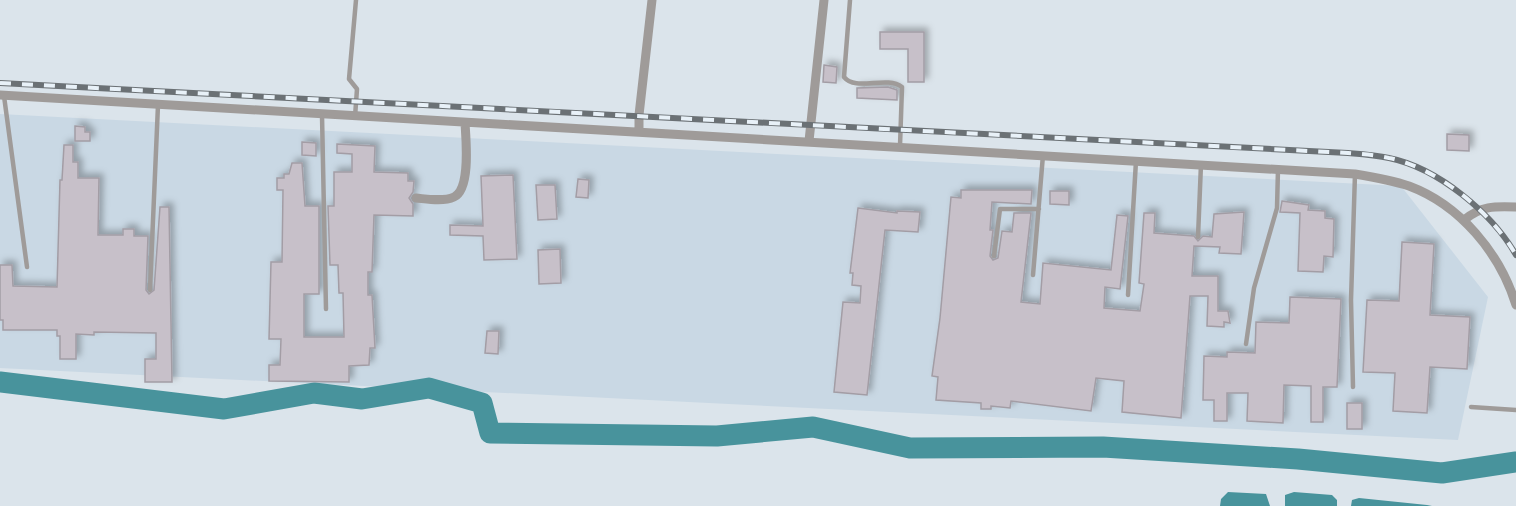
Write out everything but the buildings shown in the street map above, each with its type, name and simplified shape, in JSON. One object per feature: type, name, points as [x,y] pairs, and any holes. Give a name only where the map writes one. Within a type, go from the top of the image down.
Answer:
[{"type":"street","points":[[639,131],[652,0]]},
{"type":"street","points":[[809,141],[824,0]]},
{"type":"street","points":[[2,95],[1355,174],[1409,186],[1431,197],[1464,220],[1484,242],[1501,271],[1516,305]]},
{"type":"street","points":[[416,198],[446,199],[454,197],[462,190],[466,152],[465,123]]},
{"type":"street","points":[[1464,220],[1479,208],[1516,207]]},
{"type":"lane","points":[[355,117],[357,89],[349,79],[356,0]]},
{"type":"lane","points":[[850,0],[844,77],[850,82],[892,82],[902,87],[900,146]]},
{"type":"lane","points":[[2,95],[27,267]]},
{"type":"lane","points":[[150,290],[158,105]]},
{"type":"lane","points":[[322,115],[326,309]]},
{"type":"lane","points":[[1033,275],[1044,155]]},
{"type":"lane","points":[[1128,296],[1136,161]]},
{"type":"lane","points":[[1198,237],[1201,164]]},
{"type":"lane","points":[[1246,344],[1254,288],[1277,208],[1278,169]]},
{"type":"lane","points":[[1353,387],[1351,300],[1355,174]]},
{"type":"lane","points":[[994,256],[1000,209],[1039,209]]},
{"type":"lane","points":[[1471,407],[1516,410]]},
{"type":"shaded area","points":[[0,114],[1401,186],[1488,297],[1458,440],[0,368]]},
{"type":"water","points":[[1228,492],[1266,494],[1270,506],[1220,506],[1221,499]]},
{"type":"water","points":[[1294,492],[1332,495],[1337,500],[1337,506],[1285,506],[1285,495]]},
{"type":"water","points":[[1359,498],[1432,506],[1351,506],[1352,500]]},
{"type":"waterway","points":[[0,382],[224,409],[314,393],[362,399],[429,388],[482,403],[490,433],[717,436],[813,427],[910,448],[1103,447],[1298,459],[1442,473],[1516,462]]},
{"type":"railway","points":[[0,83],[1368,155],[1408,163],[1426,171],[1462,194],[1493,224],[1516,255]]}]
